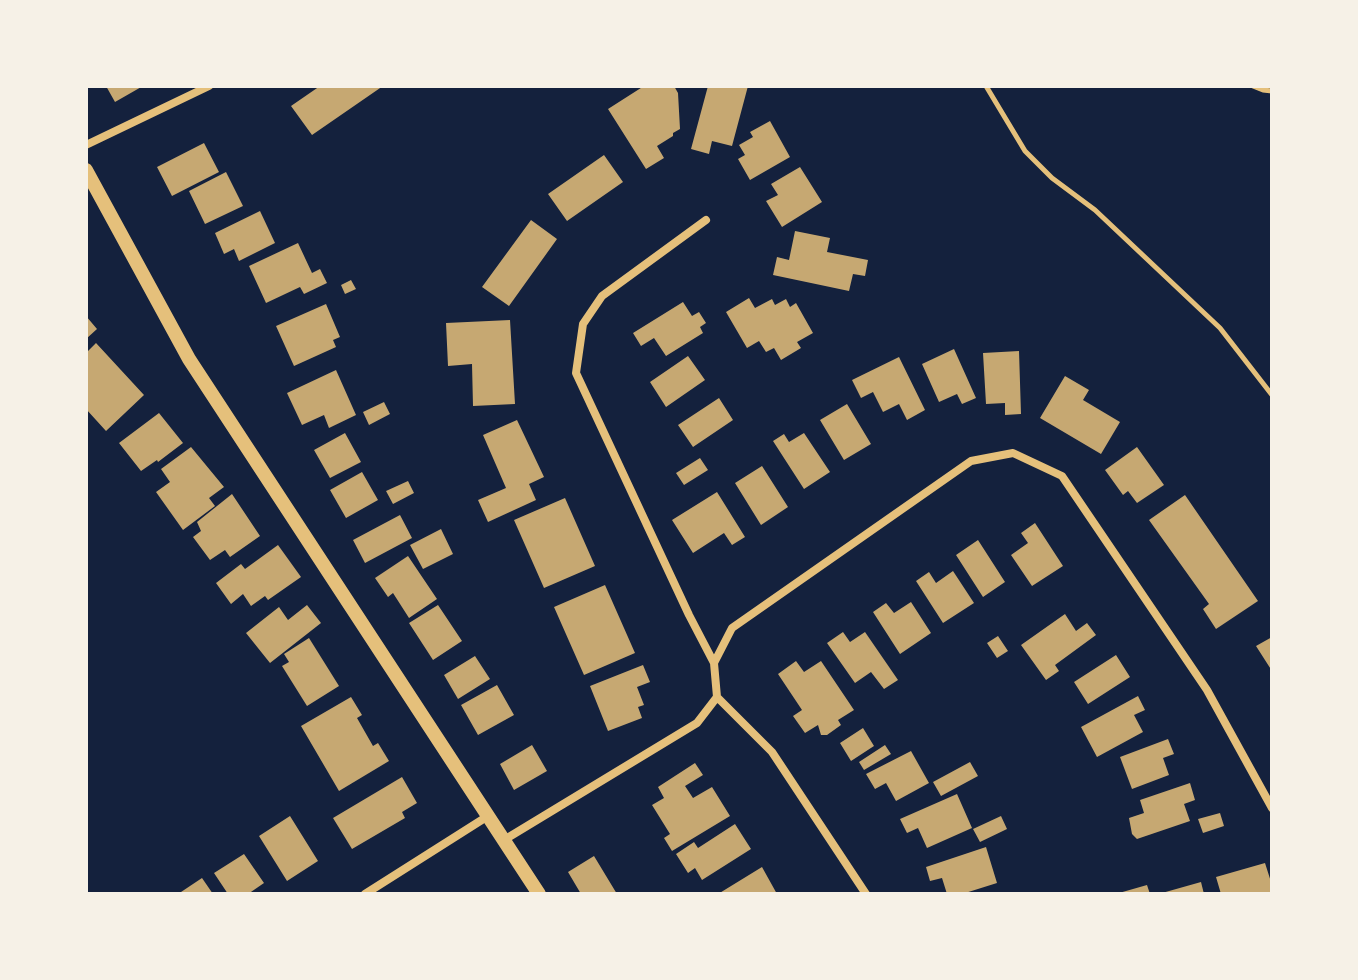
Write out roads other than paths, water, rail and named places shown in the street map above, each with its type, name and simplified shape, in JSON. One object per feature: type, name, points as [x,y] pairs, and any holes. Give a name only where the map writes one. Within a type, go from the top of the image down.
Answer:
[{"type":"street","points":[[86,145],[209,86]]},
{"type":"street","points":[[86,172],[189,359],[539,894]]},
{"type":"street","points":[[706,220],[602,296],[583,324],[576,373],[682,602],[714,663],[717,697],[772,752],[866,894]]},
{"type":"street","points":[[714,663],[732,628],[971,461],[1013,453],[1062,476],[1207,690],[1272,808]]},
{"type":"street","points":[[504,840],[697,723],[717,697]]},
{"type":"street","points":[[365,894],[488,816]]}]
